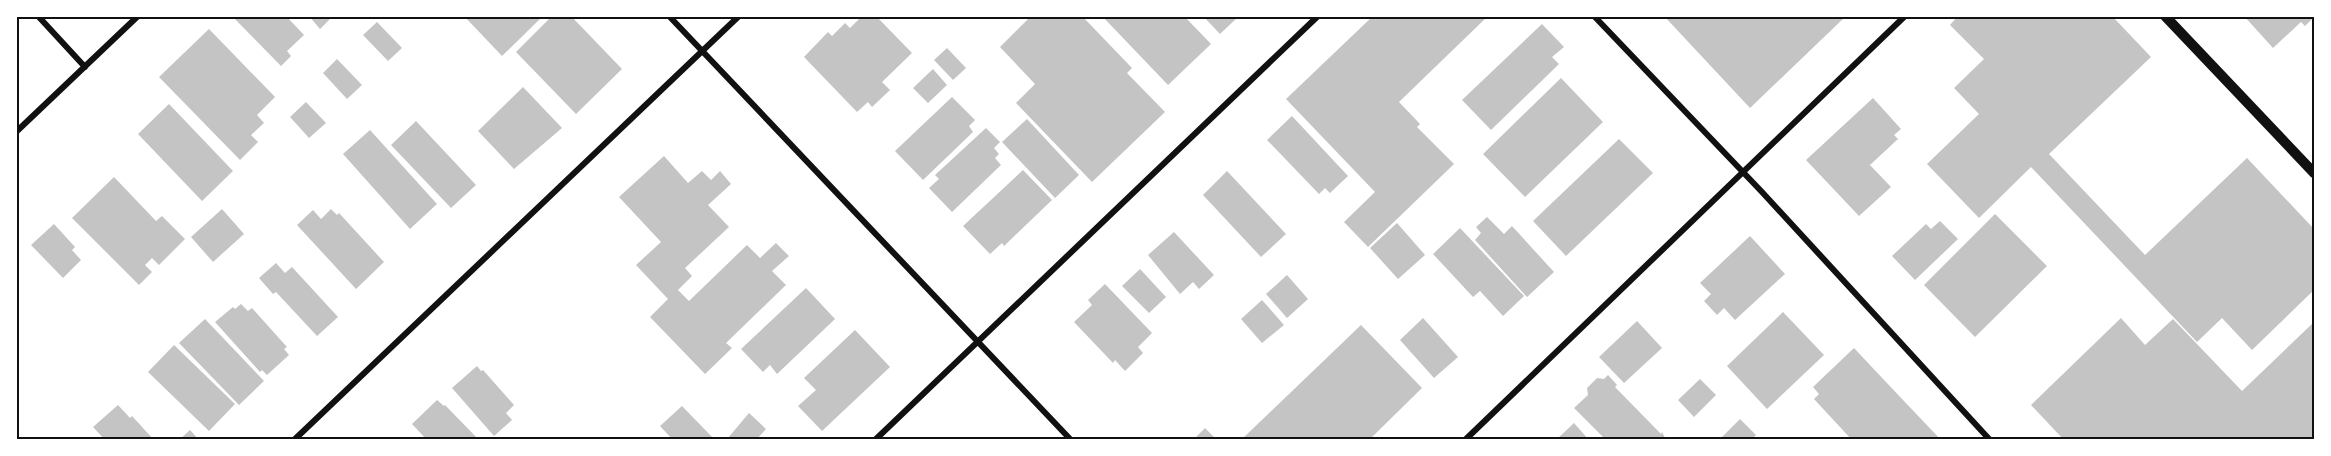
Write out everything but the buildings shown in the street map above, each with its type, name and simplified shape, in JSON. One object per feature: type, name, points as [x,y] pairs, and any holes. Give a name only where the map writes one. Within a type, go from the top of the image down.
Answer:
[{"type":"street","points":[[38,16],[84,67]]},
{"type":"street","points":[[16,132],[138,16]]},
{"type":"street","points":[[669,16],[1071,440]]},
{"type":"street","points":[[294,440],[739,16]]},
{"type":"street","points":[[874,440],[1318,16]]},
{"type":"street","points":[[1594,16],[1743,171],[1990,440]]},
{"type":"street","points":[[1465,440],[1905,16]]},
{"type":"street","points":[[2165,16],[2314,173]]}]
